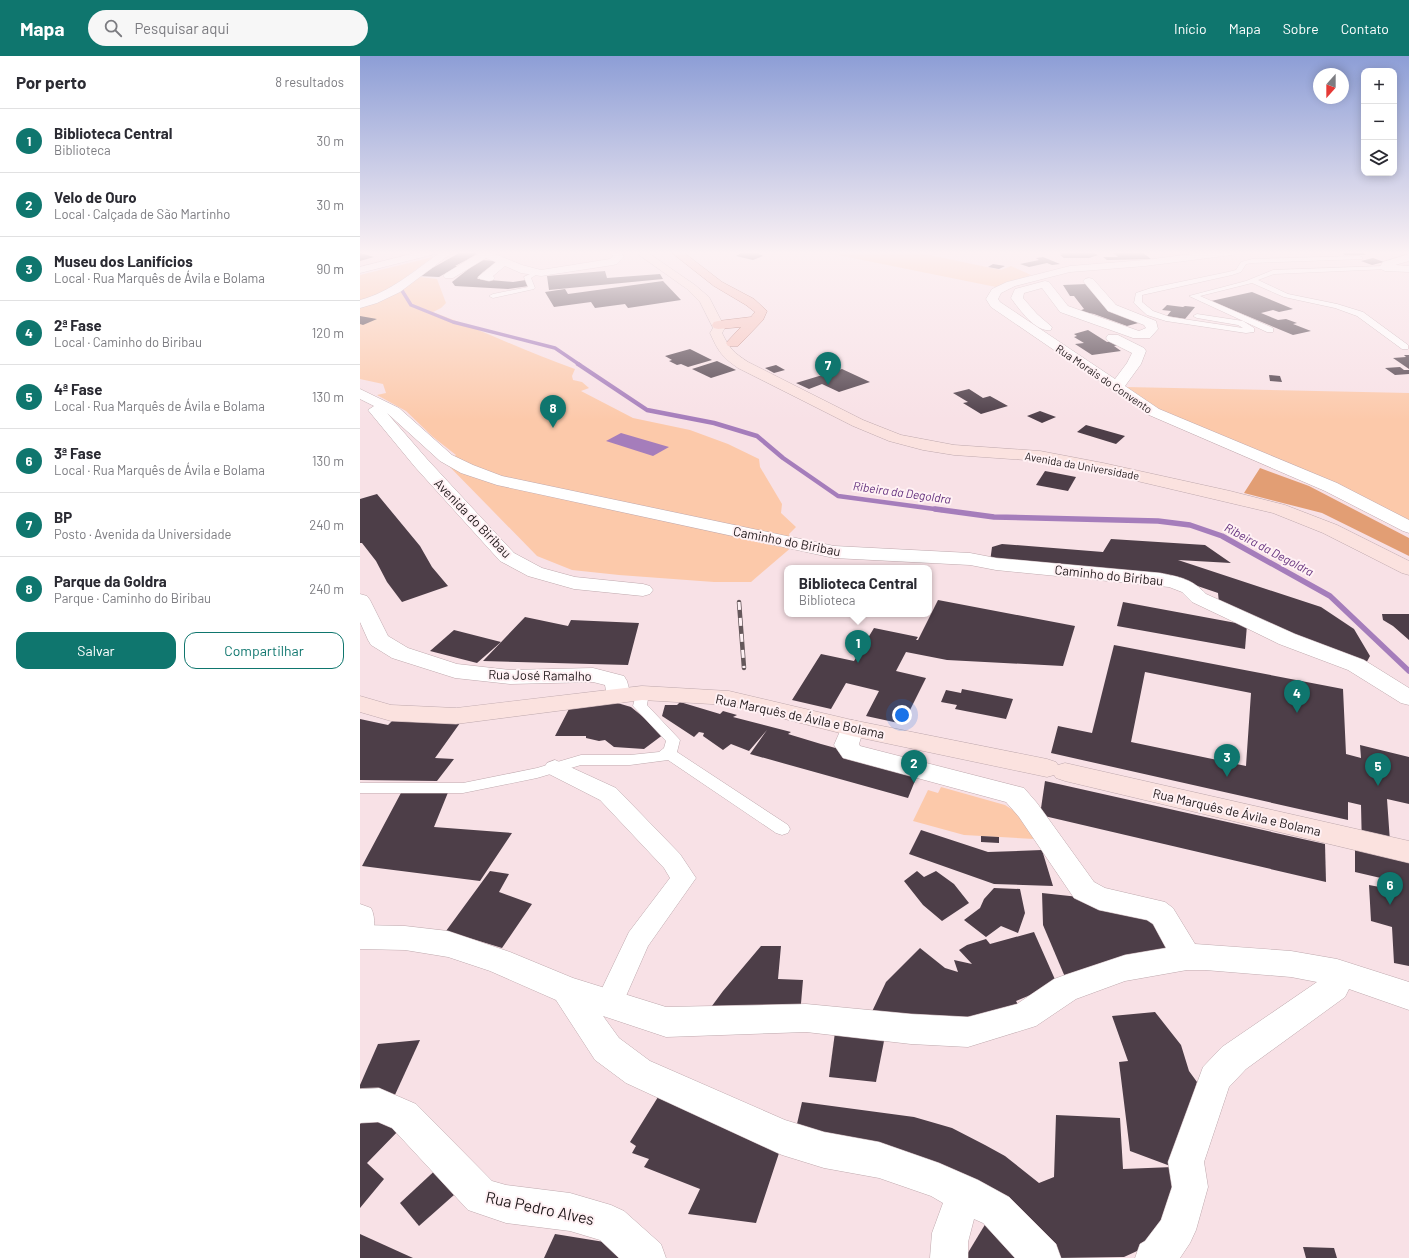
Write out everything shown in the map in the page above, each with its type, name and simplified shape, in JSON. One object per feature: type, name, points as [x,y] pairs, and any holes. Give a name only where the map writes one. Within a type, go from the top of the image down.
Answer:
[{"type":"main road","name":"Avenida da Universidade","points":[[709,308],[719,326],[716,333],[724,350],[730,356],[734,351],[757,374],[858,423],[895,438],[923,445],[954,450],[1040,456],[1224,494],[1279,508],[1330,529],[1409,569]]},
{"type":"main road","points":[[748,308],[754,313]]},
{"type":"main road","points":[[711,312],[727,314],[754,313]]},
{"type":"main road","points":[[719,326],[743,323],[754,313]]},
{"type":"main road","points":[[734,351],[754,313]]},
{"type":"main road","name":"Rua Marquês de Ávila e Bolama","points":[[360,704],[391,713],[456,716],[642,693],[729,698],[852,728],[1056,770],[1409,852]]},
{"type":"street","name":"Rua Morais do Convento","points":[[1001,308],[1154,412],[1331,487],[1409,527]]},
{"type":"street","points":[[1026,308],[1034,317],[1082,356],[1113,384],[1134,364],[1139,351],[1088,327]]},
{"type":"street","points":[[1063,308],[1132,334],[1145,335],[1152,329],[1152,324],[1115,308]]},
{"type":"street","name":"Avenida do Biribau","points":[[360,393],[507,557],[535,572],[574,583],[643,590]]},
{"type":"street","name":"Caminho do Biribau","points":[[360,393],[394,411],[446,458],[467,469],[496,480],[834,552],[970,560],[996,564],[1160,579],[1175,582],[1189,588],[1199,598],[1239,617],[1287,639],[1356,666],[1409,698]]},
{"type":"street","name":"Rua José Ramalho","points":[[360,600],[379,640],[400,653],[455,671],[463,672],[510,677],[593,675],[616,681],[619,696]]},
{"type":"street","points":[[852,728],[846,745],[852,752],[1015,795],[1028,810],[1084,890],[1100,898],[1155,910],[1163,916],[1187,958]]},
{"type":"street","points":[[555,768],[608,794],[672,861],[684,878],[638,940],[609,1003]]},
{"type":"street","points":[[361,931],[448,944],[499,961],[567,990],[666,1022],[806,1018],[897,1028],[968,1032],[1025,1016],[1066,989],[1125,968],[1187,958],[1205,957],[1291,964],[1337,972],[1409,996]]},
{"type":"street","points":[[1154,1258],[1159,1255],[1177,1230],[1190,1187],[1186,1162],[1215,1078],[1234,1058],[1334,988],[1337,972]]},
{"type":"street","points":[[567,990],[607,1049],[638,1072],[782,1137],[824,1150],[879,1160],[940,1181],[996,1210],[1042,1258]]},
{"type":"street","name":"Rua Pedro Alves","points":[[360,1106],[379,1105],[404,1116],[481,1197],[506,1204],[570,1212],[611,1224],[648,1258]]},
{"type":"street","points":[[949,1258],[948,1251],[953,1225],[965,1193]]},
{"type":"lane","points":[[1144,308],[1150,313],[1169,319],[1246,331],[1252,330],[1240,323],[1197,316]]},
{"type":"lane","points":[[1220,308],[1270,330]]},
{"type":"lane","points":[[1343,308],[1360,314],[1405,347]]},
{"type":"lane","points":[[360,788],[463,788],[537,773],[581,760],[663,758],[671,750],[673,740],[640,706],[642,693]]},
{"type":"lane","points":[[668,753],[782,829]]},
{"type":"shaded area","points":[[360,308],[441,308],[433,312],[575,369],[572,376],[573,380],[582,382],[589,388],[581,391],[633,418],[690,430],[728,444],[759,459],[760,467],[782,504],[781,513],[796,527],[789,534],[793,546],[751,582],[714,582],[572,570],[537,556],[445,462],[456,455],[433,437],[406,411],[377,395],[386,393],[383,384],[360,379]]},
{"type":"shaded area","points":[[1125,387],[1409,393],[1409,522],[1158,410]]},
{"type":"shaded area","points":[[621,433],[669,447],[653,456],[606,441]]},
{"type":"shaded area","points":[[1260,468],[1309,486],[1409,538],[1409,556],[1322,513],[1244,493]]},
{"type":"shaded area","points":[[941,787],[1005,805],[1016,812],[1034,839],[964,835],[913,821],[928,790],[938,793]]},
{"type":"building","points":[[1108,308],[1142,322],[1127,326],[1094,314],[1079,311],[1084,309]]},
{"type":"building","points":[[1164,308],[1194,308],[1185,319],[1167,316],[1171,311],[1162,310]]},
{"type":"building","points":[[1228,308],[1291,308],[1293,309],[1279,312],[1273,310],[1261,313],[1278,320],[1286,319],[1297,323],[1293,324],[1311,331],[1293,335]]},
{"type":"building","points":[[360,316],[377,319],[363,325],[360,324]]},
{"type":"building","points":[[1088,330],[1107,342],[1112,341],[1119,345],[1114,346],[1121,351],[1092,355],[1075,344],[1084,343],[1074,337],[1077,336],[1074,334]]},
{"type":"building","points":[[690,349],[712,360],[688,367],[681,364],[677,365],[669,361],[672,360],[665,356]]},
{"type":"building","points":[[1404,355],[1409,355],[1409,369],[1393,358],[1406,357]]},
{"type":"building","points":[[717,361],[736,370],[711,378],[692,369]]},
{"type":"building","points":[[776,365],[785,370],[774,373],[765,368]]},
{"type":"building","points":[[831,366],[839,370],[842,369],[870,382],[839,392],[822,384],[809,389],[796,383],[829,373],[821,370]]},
{"type":"building","points":[[1400,367],[1404,370],[1409,370],[1409,374],[1395,375],[1385,368]]},
{"type":"building","points":[[1269,375],[1280,376],[1282,382],[1270,381]]},
{"type":"building","points":[[969,389],[983,398],[990,396],[1008,406],[981,414],[963,403],[968,402],[953,393]]},
{"type":"building","points":[[1040,411],[1056,417],[1042,423],[1027,416]]},
{"type":"building","points":[[1086,425],[1125,436],[1116,444],[1077,432]]},
{"type":"building","points":[[1045,471],[1076,477],[1068,491],[1036,485]]},
{"type":"building","points":[[377,494],[420,546],[432,567],[448,586],[402,602],[387,582],[376,561],[362,543],[360,543],[360,499]]},
{"type":"building","points":[[1111,539],[1205,545],[1231,563],[1178,560],[1321,607],[1354,629],[1370,656],[1364,667],[1219,603],[1218,593],[1174,578],[990,562],[992,547],[1002,544],[1103,552]]},
{"type":"building","points":[[938,600],[1075,626],[1063,666],[947,660],[906,652],[896,671],[926,678],[903,724],[866,716],[879,691],[846,683],[831,709],[792,700],[821,654],[854,661],[874,628],[918,637],[916,640],[918,640],[930,617],[932,617],[932,612]]},
{"type":"building","points":[[1123,602],[1247,625],[1245,649],[1117,626]]},
{"type":"building","points":[[1382,614],[1409,614],[1409,640],[1393,626],[1383,620]]},
{"type":"building","points":[[525,617],[568,626],[571,620],[639,623],[628,665],[483,661]]},
{"type":"building","points":[[454,630],[501,642],[477,663],[430,651]]},
{"type":"building","points":[[1114,645],[1343,689],[1346,754],[1361,758],[1360,745],[1409,757],[1409,804],[1387,799],[1391,856],[1409,860],[1409,966],[1394,963],[1392,927],[1371,921],[1369,885],[1385,888],[1385,879],[1355,872],[1355,848],[1362,849],[1361,805],[1348,802],[1348,820],[1051,753],[1058,726],[1092,733]],"holes":[[[1145,672],[1251,693],[1246,766],[1131,742]]]},
{"type":"building","points":[[962,689],[1013,699],[1006,719],[955,709],[957,705],[941,702],[946,690],[961,693]]},
{"type":"building","points":[[614,702],[631,707],[664,734],[644,749],[614,747],[605,740],[599,741],[586,738],[586,736],[555,736],[570,707]]},
{"type":"building","points":[[680,702],[720,714],[723,711],[737,715],[733,717],[791,732],[788,734],[919,771],[908,798],[750,754],[767,730],[749,751],[731,744],[723,750],[703,736],[704,733],[699,732],[694,737],[662,716],[665,705],[677,705]]},
{"type":"building","points":[[360,719],[388,725],[393,720],[460,723],[435,758],[454,759],[437,781],[360,780]]},
{"type":"building","points":[[1045,781],[1325,844],[1326,882],[1040,815]]},
{"type":"building","points":[[449,790],[434,827],[512,833],[480,881],[362,866],[402,791]]},
{"type":"building","points":[[921,830],[988,852],[1042,850],[1053,886],[994,884],[909,854]]},
{"type":"building","points":[[981,836],[999,837],[999,843],[981,842]]},
{"type":"building","points":[[490,871],[509,874],[499,892],[532,904],[502,948],[446,931]]},
{"type":"building","points":[[917,871],[924,877],[936,871],[954,884],[969,903],[942,921],[923,905],[904,881]]},
{"type":"building","points":[[994,888],[1020,889],[1025,913],[1018,933],[1001,926],[986,937],[964,920],[980,908],[984,899]]},
{"type":"building","points":[[1042,893],[1079,897],[1144,911],[1175,952],[1065,977],[1043,925]]},
{"type":"building","points":[[1034,932],[1057,984],[1016,1001],[1021,1010],[903,1025],[868,1020],[886,982],[920,948],[945,968],[958,972],[954,960],[972,964],[959,950],[967,945],[986,939],[990,944]]},
{"type":"building","points":[[761,946],[781,946],[778,979],[803,980],[800,1015],[706,1014],[723,991]]},
{"type":"building","points":[[1155,1012],[1181,1045],[1189,1071],[1197,1082],[1173,1167],[1130,1151],[1119,1062],[1128,1061],[1112,1016]]},
{"type":"building","points":[[836,1025],[886,1031],[876,1082],[829,1077]]},
{"type":"building","points":[[420,1040],[394,1097],[360,1096],[360,1085],[378,1044]]},
{"type":"building","points":[[663,1089],[782,1144],[756,1223],[688,1214],[700,1189],[644,1167],[649,1159],[632,1153],[636,1146],[630,1142]]},
{"type":"building","points":[[802,1102],[914,1117],[952,1128],[985,1145],[1005,1156],[1039,1183],[1054,1177],[1056,1115],[1120,1118],[1123,1169],[1173,1167],[1187,1183],[1148,1246],[1124,1257],[1057,1258],[1003,1210],[794,1137]]},
{"type":"building","points":[[388,1114],[403,1126],[367,1163],[384,1179],[360,1208],[360,1124],[362,1122]]},
{"type":"building","points":[[442,1164],[463,1187],[419,1226],[400,1203]]},
{"type":"building","points":[[992,1213],[1036,1258],[968,1258],[966,1256]]},
{"type":"building","points":[[360,1234],[413,1258],[360,1258]]},
{"type":"building","points":[[555,1234],[629,1246],[626,1258],[544,1258]]},
{"type":"building","points":[[1303,1247],[1334,1248],[1337,1258],[1306,1258]]},
{"type":"waterway","name":"Ribeira da Degoldra","points":[[419,308],[453,322],[555,348],[580,365]]},
{"type":"waterway","name":"Ribeira da Degoldra","points":[[578,364],[647,410],[714,423],[757,436],[783,458],[838,496],[942,510]]},
{"type":"waterway","name":"Ribeira da Degoldra","points":[[935,509],[994,517],[1158,521],[1190,525],[1222,536],[1330,596],[1409,671]]},
{"type":"railway","points":[[739,602],[744,668]]},
{"type":"place","name":"BP","points":[[828,385]]},
{"type":"place","name":"Parque da Goldra","points":[[553,428]]},
{"type":"place","name":"Biblioteca Central","points":[[858,663]]},
{"type":"place","name":"2ª Fase","points":[[1297,713]]},
{"type":"place","name":"Museu dos Lanifícios","points":[[1227,777]]},
{"type":"place","name":"Velo de Ouro","points":[[914,783]]},
{"type":"place","name":"4ª Fase","points":[[1378,786]]},
{"type":"place","name":"3ª Fase","points":[[1390,905]]}]
